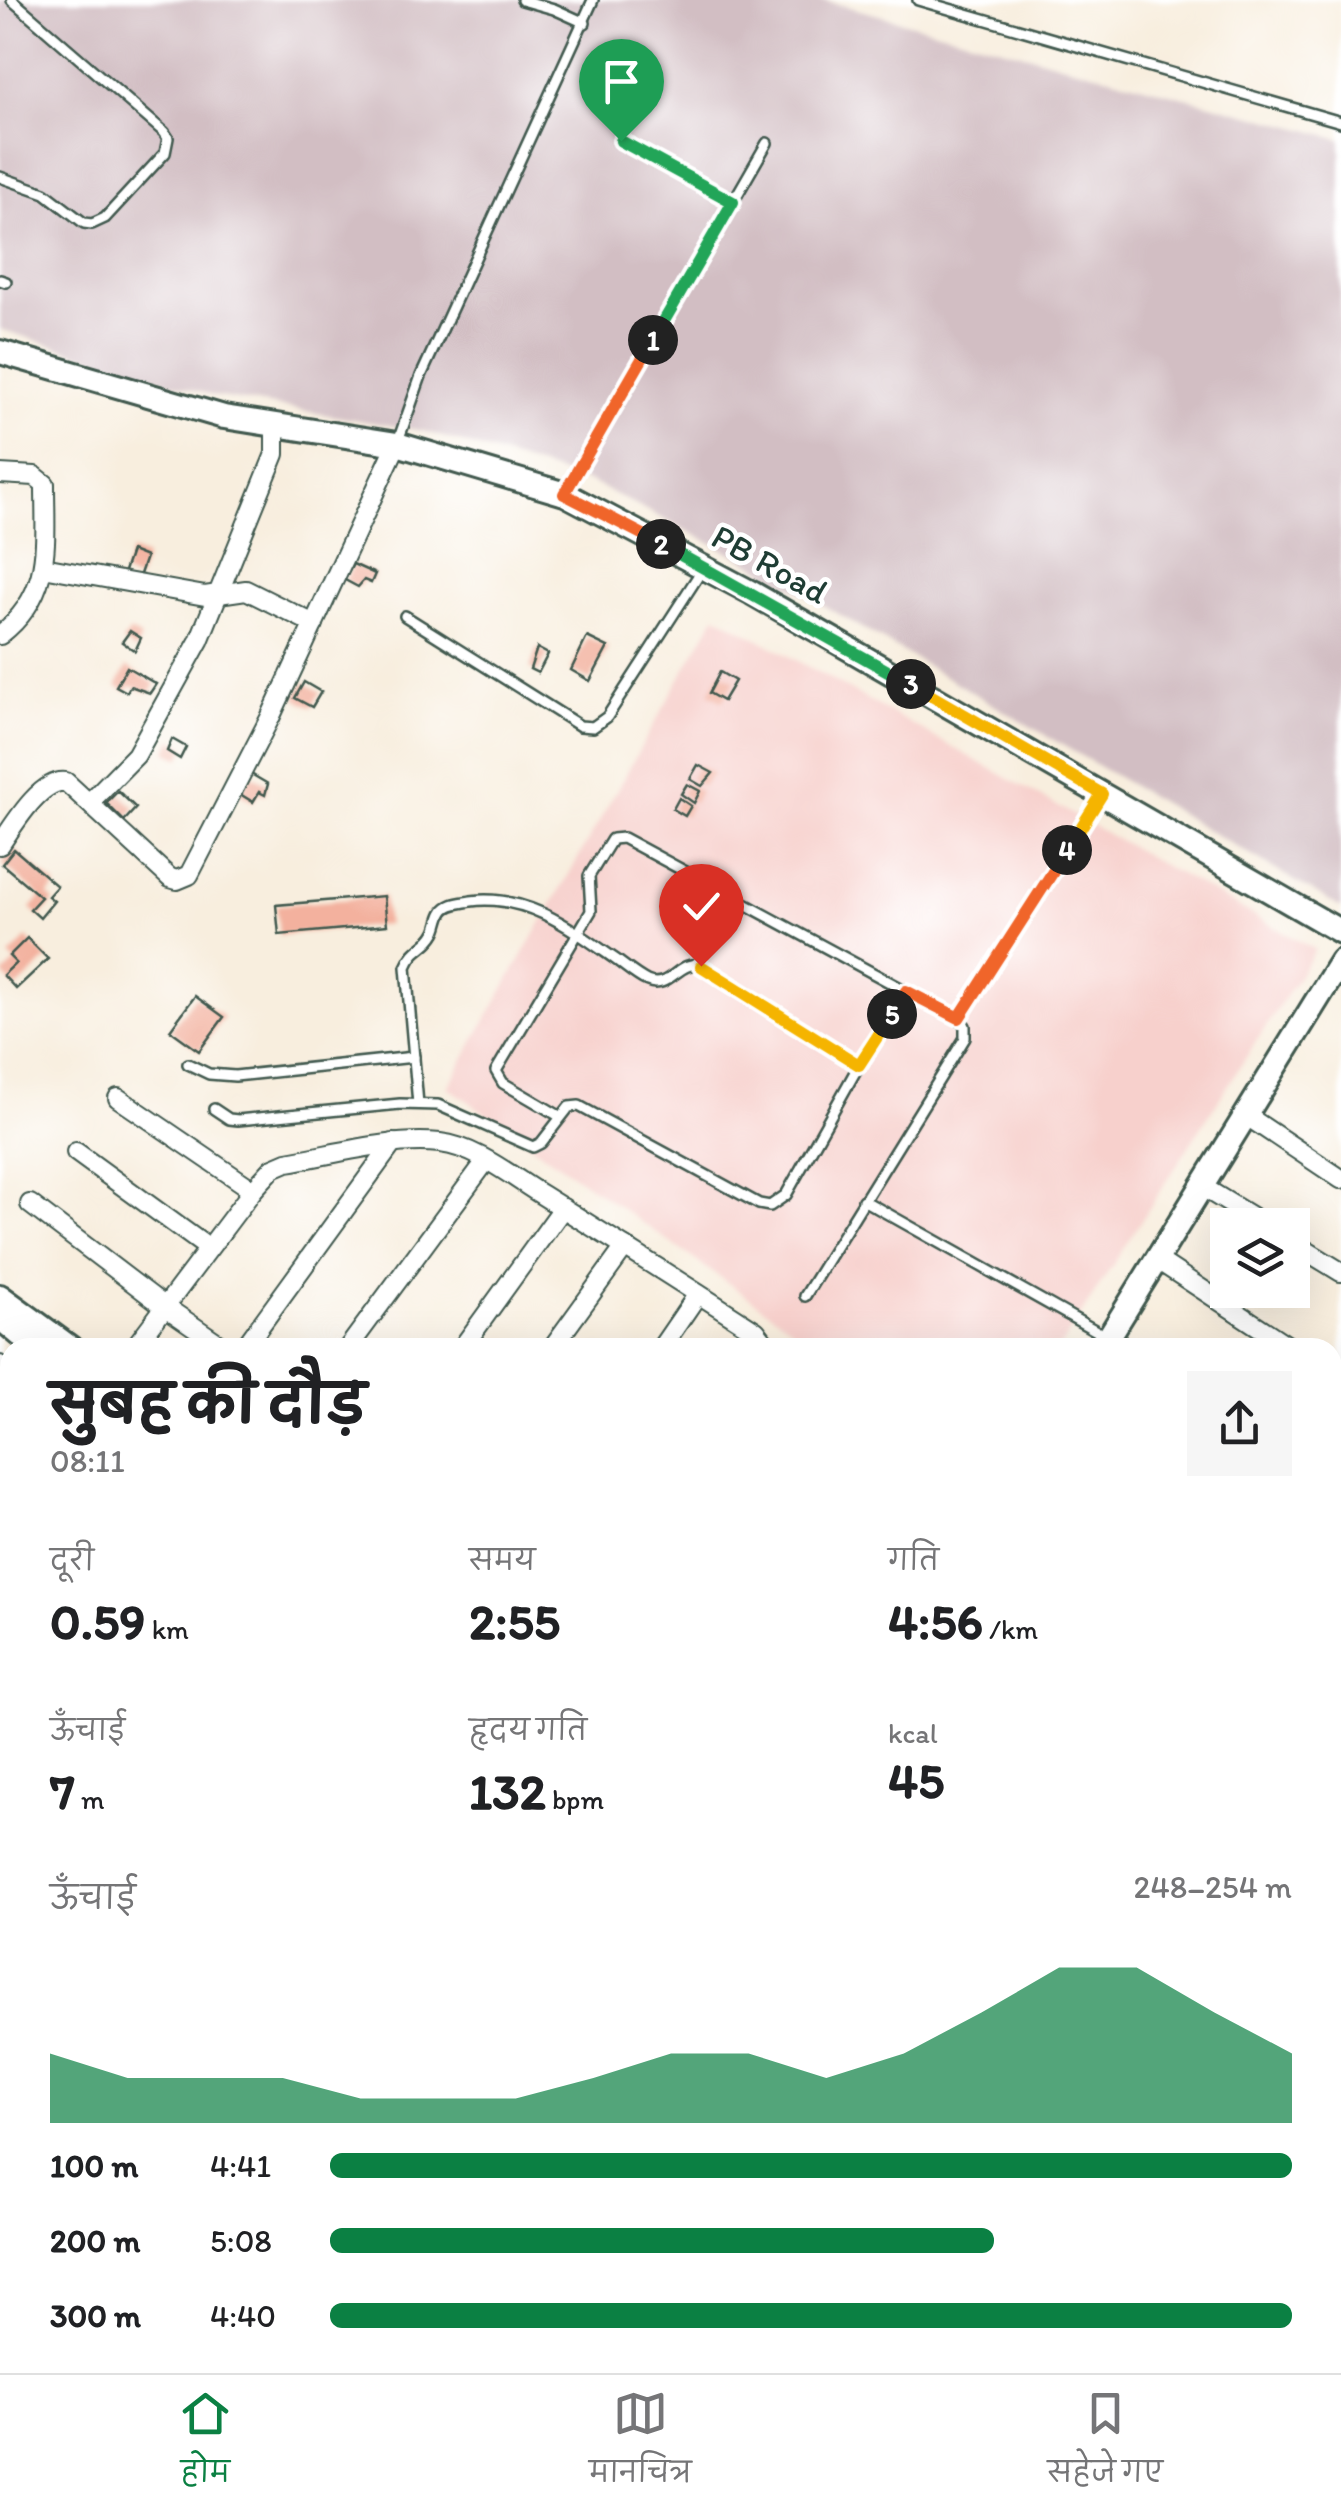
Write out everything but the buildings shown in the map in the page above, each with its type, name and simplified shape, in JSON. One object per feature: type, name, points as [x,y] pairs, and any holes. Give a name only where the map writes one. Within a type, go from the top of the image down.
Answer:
[{"type":"street","name":"PB Road","points":[[0,352],[224,417],[397,444],[564,494],[704,567],[1341,932]]},
{"type":"street","points":[[89,803],[126,768],[146,740],[199,641],[275,454],[275,425]]},
{"type":"street","points":[[0,845],[52,782],[66,782],[170,878],[177,880],[189,875],[270,718],[397,444]]},
{"type":"street","points":[[0,474],[35,476],[45,484],[43,567],[31,604],[0,635]]},
{"type":"street","points":[[43,567],[216,596],[246,590],[314,624]]},
{"type":"street","points":[[1115,1338],[1156,1259],[1341,961]]},
{"type":"street","points":[[118,1098],[253,1190]]},
{"type":"street","points":[[1244,1114],[1341,1179]]},
{"type":"street","points":[[141,1338],[273,1168],[287,1162],[394,1144],[439,1143],[456,1146],[486,1161],[761,1338]]},
{"type":"street","points":[[251,1338],[394,1144]]},
{"type":"street","points":[[76,1152],[208,1248]]},
{"type":"street","points":[[355,1338],[486,1161]]},
{"type":"street","points":[[1201,1186],[1237,1208]]},
{"type":"street","points":[[30,1204],[210,1338]]},
{"type":"street","points":[[469,1338],[563,1208]]},
{"type":"street","points":[[559,1338],[625,1247]]},
{"type":"street","points":[[1310,1253],[1341,1272]]},
{"type":"street","points":[[1156,1259],[1276,1338]]},
{"type":"street","points":[[667,1338],[698,1294]]},
{"type":"street","points":[[0,1296],[37,1338]]},
{"type":"street","points":[[0,1318],[34,1338]]},
{"type":"lane","points":[[0,177],[45,193],[84,223],[92,224],[105,218],[165,153],[168,144],[164,132],[12,0]]},
{"type":"lane","points":[[522,0],[554,8],[584,23]]},
{"type":"lane","points":[[397,444],[421,376],[592,0]]},
{"type":"lane","points":[[918,0],[1341,122]]},
{"type":"lane","points":[[621,141],[733,202]]},
{"type":"lane","points":[[564,494],[767,144]]},
{"type":"lane","points":[[406,616],[580,726],[594,727],[607,717],[704,567]]},
{"type":"lane","points":[[959,1018],[1102,794]]},
{"type":"lane","points":[[561,1116],[503,1083],[496,1071],[592,910],[588,885],[591,868],[612,838],[623,838],[959,1018],[965,1026],[965,1038],[805,1296]]},
{"type":"lane","points":[[418,1104],[406,967],[416,949],[434,936],[447,907],[468,902],[506,900],[539,911],[648,982],[664,982],[686,965],[701,966],[859,1065]]},
{"type":"lane","points":[[214,1109],[229,1120],[238,1120],[418,1104],[450,1108],[532,1147],[541,1143],[574,1105],[587,1108],[759,1204],[770,1206],[786,1195],[906,991]]},
{"type":"lane","points":[[188,1064],[209,1074],[235,1076],[414,1057]]},
{"type":"lane","points":[[863,1200],[1102,1338]]},
{"type":"shaded area","points":[[0,0],[823,0],[1341,139],[1341,908],[751,563],[592,483],[423,431],[214,396],[0,329]]},
{"type":"shaded area","points":[[716,615],[1315,950],[1066,1338],[790,1338],[792,1328],[448,1087]]},
{"type":"route","points":[[621,141],[733,202],[564,494],[752,593],[1102,794],[959,1018],[906,991],[859,1065],[701,966]]}]
